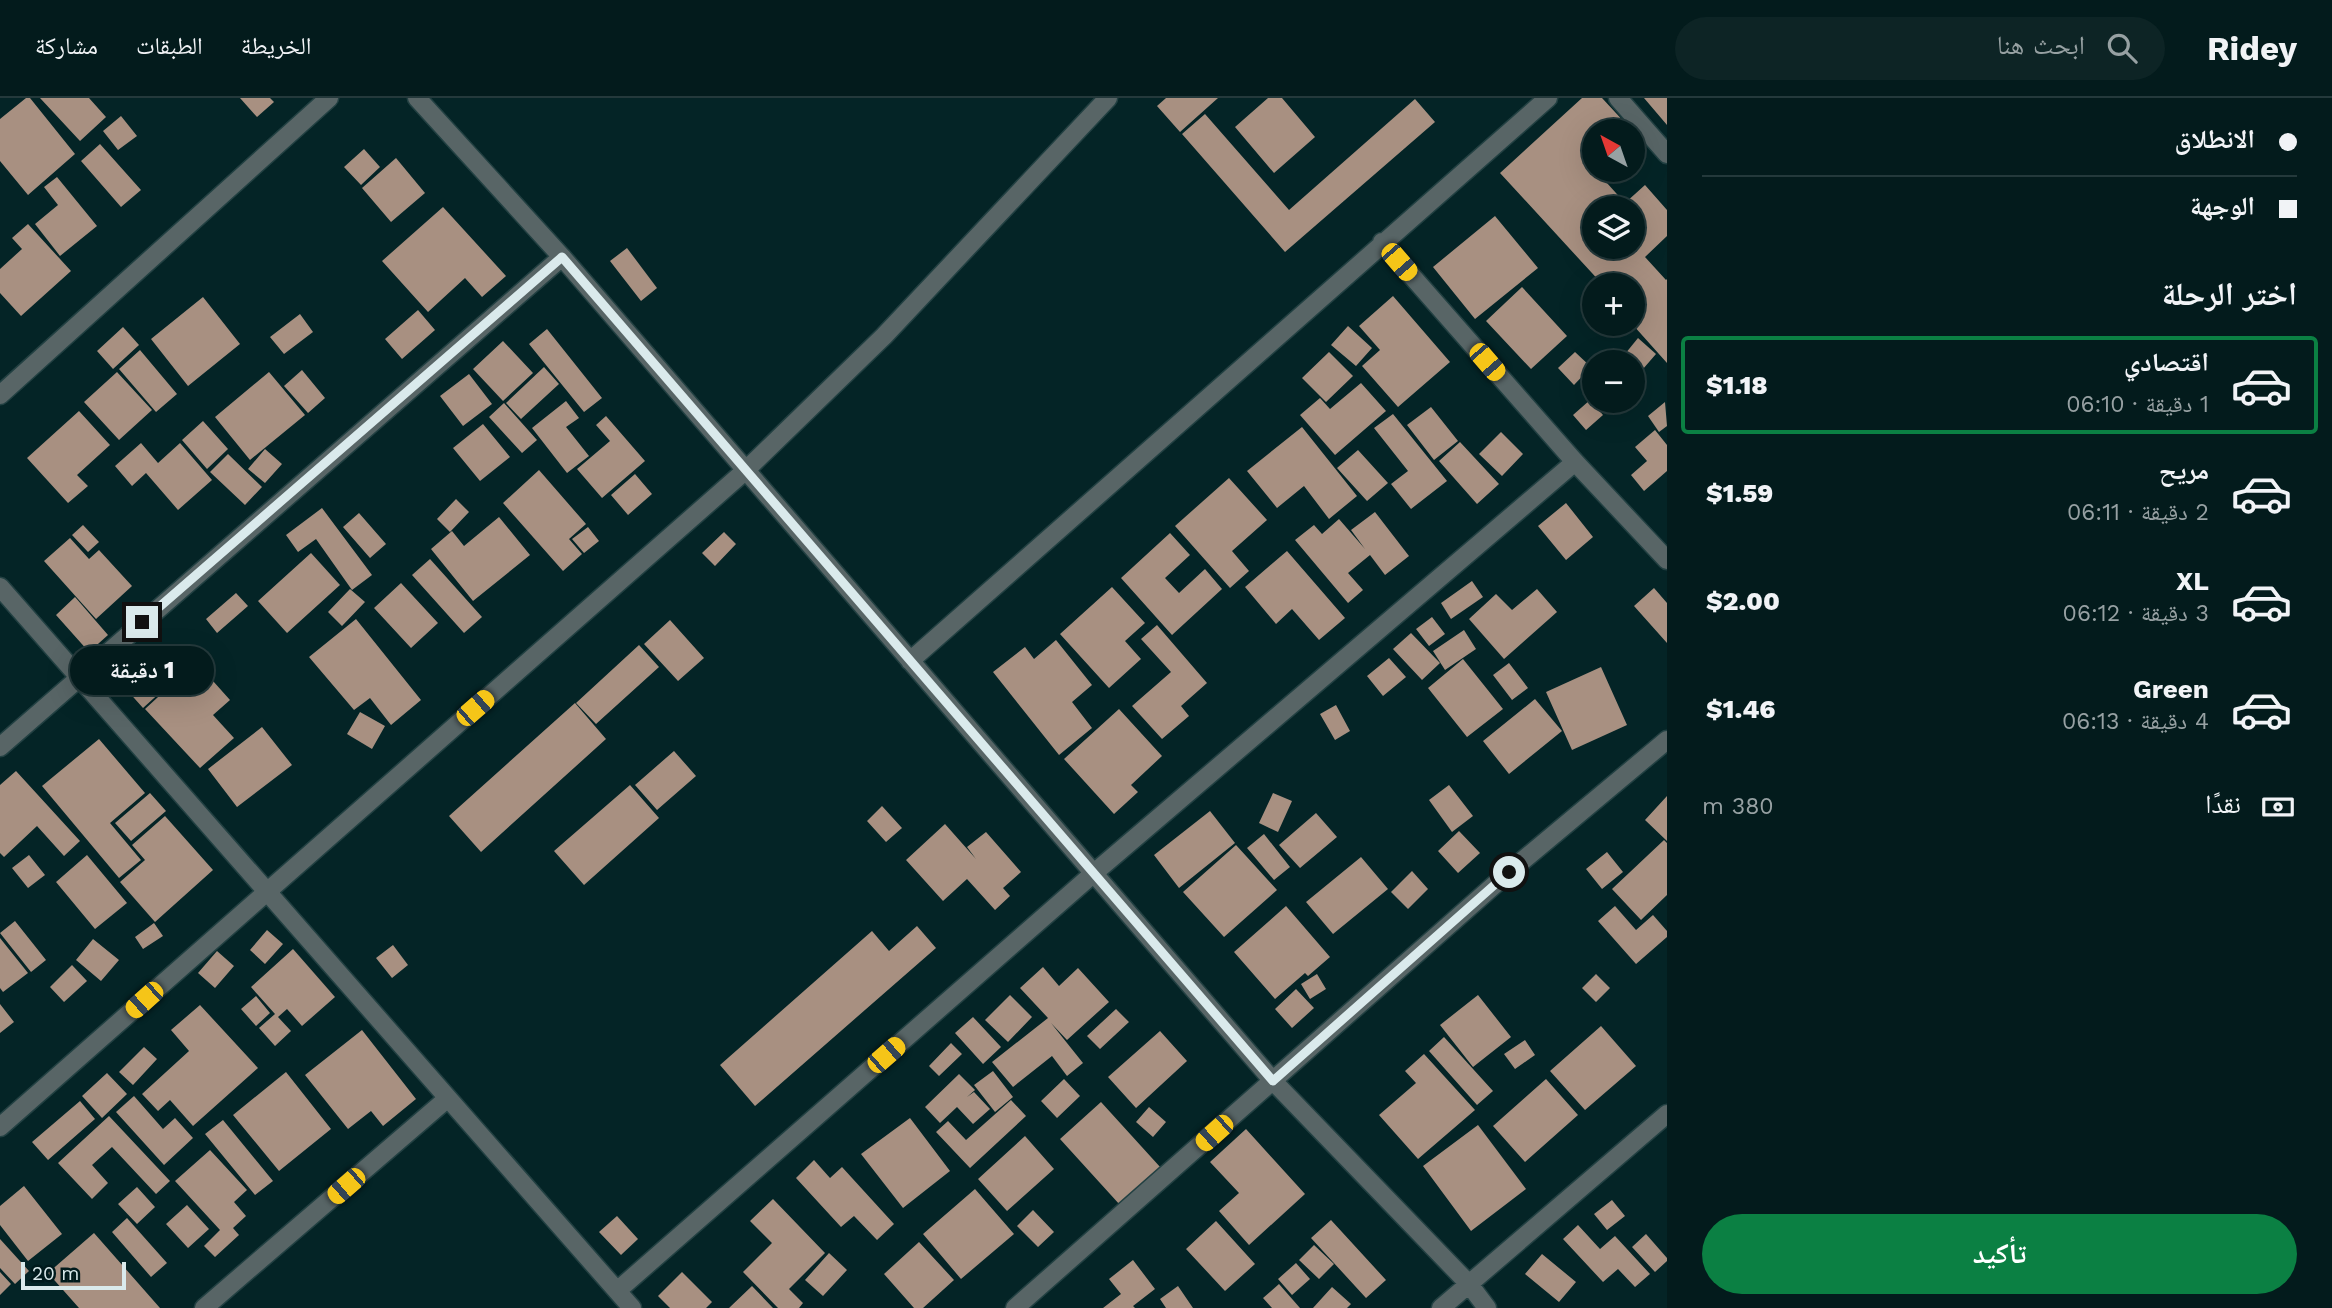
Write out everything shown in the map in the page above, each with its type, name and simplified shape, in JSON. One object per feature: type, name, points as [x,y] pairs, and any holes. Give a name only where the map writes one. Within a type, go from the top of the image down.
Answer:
[{"type":"street","points":[[0,395],[329,98]]},
{"type":"street","points":[[0,1127],[746,470],[884,336],[1108,98]]},
{"type":"street","points":[[910,661],[1548,98]]},
{"type":"street","points":[[1618,98],[1667,154]]},
{"type":"street","points":[[426,101],[1273,1081],[1469,1284],[1487,1308]]},
{"type":"street","points":[[1382,242],[1667,561]]},
{"type":"street","points":[[0,747],[562,257]]},
{"type":"street","points":[[617,1291],[1094,873],[1575,461]]},
{"type":"street","points":[[0,587],[632,1308]]},
{"type":"street","points":[[1015,1308],[1509,872],[1667,740]]},
{"type":"street","points":[[204,1308],[448,1098]]},
{"type":"street","points":[[1441,1308],[1667,1114]]},
{"type":"building","points":[[26,98],[30,98],[75,154],[28,195],[0,161],[0,119]]},
{"type":"building","points":[[40,98],[89,98],[106,117],[80,141]]},
{"type":"building","points":[[240,98],[270,98],[274,102],[257,117]]},
{"type":"building","points":[[1166,98],[1218,98],[1180,132],[1157,106]]},
{"type":"building","points":[[1268,98],[1282,98],[1315,137],[1274,173],[1235,127]]},
{"type":"building","points":[[1582,98],[1602,98],[1622,119],[1582,119],[1582,182],[1606,182],[1619,196],[1582,196],[1582,259],[1645,257],[1667,279],[1667,363],[1643,336],[1645,336],[1645,273],[1592,273],[1500,173]]},
{"type":"building","points":[[1644,98],[1667,98],[1667,125]]},
{"type":"building","points":[[1415,99],[1435,122],[1285,252],[1182,134],[1205,114],[1289,210]]},
{"type":"building","points":[[121,116],[137,136],[118,150],[103,131]]},
{"type":"building","points":[[100,144],[141,190],[121,207],[81,161]]},
{"type":"building","points":[[364,149],[380,167],[361,185],[344,167]]},
{"type":"building","points":[[396,158],[425,193],[391,222],[362,188]]},
{"type":"building","points":[[57,177],[97,226],[60,256],[35,224],[58,205],[44,187]]},
{"type":"building","points":[[1645,185],[1667,210],[1667,236],[1645,257],[1645,196],[1633,196]]},
{"type":"building","points":[[443,207],[506,276],[482,297],[465,278],[428,312],[382,261]]},
{"type":"building","points":[[1495,216],[1538,268],[1475,319],[1433,267]]},
{"type":"building","points":[[28,224],[71,271],[21,316],[0,293],[0,269],[22,249],[12,238]]},
{"type":"building","points":[[627,248],[657,288],[641,301],[610,261]]},
{"type":"building","points":[[1522,287],[1567,336],[1531,369],[1486,321]]},
{"type":"building","points":[[1393,296],[1450,362],[1398,407],[1362,366],[1380,350],[1359,326]]},
{"type":"building","points":[[203,297],[240,344],[188,386],[151,339]]},
{"type":"building","points":[[418,310],[435,330],[402,359],[385,339]]},
{"type":"building","points":[[300,314],[313,332],[284,354],[270,337]]},
{"type":"building","points":[[1348,326],[1372,348],[1356,366],[1331,345]]},
{"type":"building","points":[[123,327],[139,345],[113,369],[97,351]]},
{"type":"building","points":[[547,329],[602,398],[584,412],[529,344]]},
{"type":"building","points":[[1638,338],[1656,354],[1645,367],[1645,350],[1628,350]]},
{"type":"building","points":[[503,341],[533,373],[503,401],[473,369]]},
{"type":"building","points":[[140,350],[177,394],[156,412],[119,369]]},
{"type":"building","points":[[1329,352],[1353,376],[1326,402],[1302,378]]},
{"type":"building","points":[[1575,352],[1582,359],[1582,377],[1574,385],[1558,368]]},
{"type":"building","points":[[544,367],[559,384],[521,419],[506,403]]},
{"type":"building","points":[[302,370],[325,398],[308,413],[284,386]]},
{"type":"building","points":[[117,372],[152,410],[119,440],[84,402]]},
{"type":"building","points":[[269,372],[305,415],[250,460],[215,417]]},
{"type":"building","points":[[469,374],[492,404],[463,426],[440,396]]},
{"type":"building","points":[[1361,383],[1386,411],[1335,455],[1300,415],[1320,398],[1330,409]]},
{"type":"building","points":[[566,401],[579,418],[566,427],[589,456],[567,473],[532,428]]},
{"type":"building","points":[[1665,402],[1667,426],[1659,432],[1648,416]]},
{"type":"building","points":[[504,403],[537,440],[522,453],[489,417]]},
{"type":"building","points":[[1431,407],[1458,441],[1434,460],[1407,425]]},
{"type":"building","points":[[1582,407],[1582,413],[1603,415],[1586,430],[1573,415]]},
{"type":"building","points":[[79,411],[110,445],[77,475],[88,486],[68,503],[27,458]]},
{"type":"building","points":[[1393,414],[1447,481],[1411,509],[1391,484],[1408,471],[1374,428]]},
{"type":"building","points":[[606,416],[645,461],[602,498],[577,469],[610,441],[596,425]]},
{"type":"building","points":[[203,421],[228,449],[207,469],[182,440]]},
{"type":"building","points":[[483,424],[510,457],[480,481],[453,448]]},
{"type":"building","points":[[1302,427],[1357,496],[1329,519],[1304,486],[1277,508],[1247,471]]},
{"type":"building","points":[[1655,430],[1667,445],[1667,471],[1644,491],[1631,475],[1647,461],[1635,447]]},
{"type":"building","points":[[1501,432],[1523,454],[1502,476],[1479,454]]},
{"type":"building","points":[[1460,442],[1499,484],[1477,504],[1439,461]]},
{"type":"building","points":[[141,443],[158,463],[180,443],[212,480],[178,510],[146,473],[132,486],[115,466]]},
{"type":"building","points":[[265,449],[282,464],[265,483],[248,469]]},
{"type":"building","points":[[1358,450],[1388,483],[1367,501],[1337,468]]},
{"type":"building","points":[[228,454],[262,487],[245,505],[210,472]]},
{"type":"building","points":[[539,470],[586,524],[569,539],[582,554],[563,571],[503,503]]},
{"type":"building","points":[[635,474],[652,494],[628,515],[611,495]]},
{"type":"building","points":[[1229,478],[1267,520],[1232,551],[1249,571],[1230,588],[1175,526]]},
{"type":"building","points":[[456,499],[469,512],[450,532],[437,519]]},
{"type":"building","points":[[1566,503],[1593,537],[1566,560],[1538,526]]},
{"type":"building","points":[[322,508],[372,575],[352,590],[316,539],[298,552],[286,535]]},
{"type":"building","points":[[1375,512],[1409,556],[1385,575],[1370,555],[1348,573],[1363,590],[1348,603],[1295,540],[1314,525],[1322,534],[1339,519],[1365,549],[1351,530]]},
{"type":"building","points":[[359,513],[386,544],[370,558],[343,527]]},
{"type":"building","points":[[499,517],[530,555],[473,601],[431,549],[452,531],[464,546]]},
{"type":"building","points":[[83,525],[99,542],[88,552],[72,535]]},
{"type":"building","points":[[588,527],[599,541],[584,553],[572,539]]},
{"type":"building","points":[[724,532],[736,544],[715,566],[702,553]]},
{"type":"building","points":[[1170,533],[1190,555],[1165,578],[1179,593],[1205,569],[1222,589],[1172,635],[1121,578]]},
{"type":"building","points":[[70,538],[89,559],[99,550],[132,586],[96,619],[44,561]]},
{"type":"building","points":[[1287,551],[1345,618],[1319,640],[1292,609],[1276,624],[1245,587]]},
{"type":"building","points":[[311,553],[340,585],[287,633],[258,601]]},
{"type":"building","points":[[430,559],[482,617],[464,633],[412,575]]},
{"type":"building","points":[[1472,581],[1483,597],[1451,619],[1441,603]]},
{"type":"building","points":[[401,583],[438,623],[411,648],[374,608]]},
{"type":"building","points":[[1112,587],[1145,623],[1125,641],[1141,659],[1109,688],[1060,634]]},
{"type":"building","points":[[1654,588],[1667,603],[1667,643],[1634,606]]},
{"type":"building","points":[[350,589],[365,602],[342,626],[328,612]]},
{"type":"building","points":[[1537,589],[1557,612],[1504,659],[1469,619],[1496,594],[1512,610]]},
{"type":"building","points":[[236,593],[248,606],[217,633],[206,619]]},
{"type":"building","points":[[75,597],[108,635],[89,652],[56,615]]},
{"type":"building","points":[[1432,617],[1445,634],[1429,646],[1416,629]]},
{"type":"building","points":[[356,619],[421,700],[391,725],[370,698],[354,710],[309,657]]},
{"type":"building","points":[[670,620],[704,658],[678,681],[644,644]]},
{"type":"building","points":[[1157,625],[1207,683],[1181,706],[1189,716],[1162,739],[1132,706],[1171,672],[1141,639]]},
{"type":"building","points":[[1464,630],[1476,649],[1445,670],[1433,651]]},
{"type":"building","points":[[1411,633],[1440,663],[1422,680],[1393,649]]},
{"type":"building","points":[[1056,640],[1092,685],[1072,702],[1092,728],[1059,755],[993,672],[1025,647],[1034,659]]},
{"type":"building","points":[[639,645],[659,667],[596,724],[576,703]]},
{"type":"building","points":[[149,653],[174,680],[143,708],[118,680]]},
{"type":"building","points":[[1389,658],[1406,677],[1383,696],[1367,676]]},
{"type":"building","points":[[1463,659],[1503,709],[1467,737],[1428,688]]},
{"type":"building","points":[[196,662],[230,700],[213,715],[234,738],[200,768],[145,709]]},
{"type":"building","points":[[1509,663],[1528,688],[1512,700],[1493,675]]},
{"type":"building","points":[[1601,667],[1627,725],[1572,750],[1546,692]]},
{"type":"building","points":[[1535,699],[1562,731],[1509,774],[1483,741]]},
{"type":"building","points":[[575,703],[606,739],[481,852],[449,816]]},
{"type":"building","points":[[1336,705],[1350,731],[1335,740],[1320,714]]},
{"type":"building","points":[[1119,709],[1162,756],[1131,785],[1138,792],[1114,814],[1064,759]]},
{"type":"building","points":[[360,712],[385,726],[372,749],[347,734]]},
{"type":"building","points":[[262,727],[292,765],[237,807],[208,769]]},
{"type":"building","points":[[99,739],[145,793],[110,823],[141,860],[119,878],[42,786]]},
{"type":"building","points":[[674,751],[696,776],[657,810],[635,785]]},
{"type":"building","points":[[16,771],[80,841],[64,856],[37,826],[4,857],[0,853],[0,785]]},
{"type":"building","points":[[630,785],[659,818],[584,885],[554,851]]},
{"type":"building","points":[[1449,785],[1473,816],[1452,832],[1429,800]]},
{"type":"building","points":[[150,793],[166,811],[131,841],[115,823]]},
{"type":"building","points":[[1273,793],[1292,801],[1278,832],[1259,823]]},
{"type":"building","points":[[1667,796],[1667,841],[1645,820]]},
{"type":"building","points":[[882,806],[902,828],[886,842],[867,821]]},
{"type":"building","points":[[1210,811],[1235,843],[1179,888],[1154,855]]},
{"type":"building","points":[[1316,813],[1337,837],[1300,868],[1279,845]]},
{"type":"building","points":[[165,816],[213,870],[155,922],[120,882],[145,860],[132,845]]},
{"type":"building","points":[[945,824],[976,859],[967,847],[986,832],[1021,872],[1003,888],[1010,896],[995,910],[967,879],[943,901],[906,860]]},
{"type":"building","points":[[1459,831],[1480,853],[1458,873],[1438,851]]},
{"type":"building","points":[[1264,834],[1290,867],[1274,880],[1247,848]]},
{"type":"building","points":[[1664,840],[1667,843],[1667,895],[1641,920],[1612,889]]},
{"type":"building","points":[[1236,845],[1277,890],[1224,937],[1183,892]]},
{"type":"building","points":[[1607,852],[1623,872],[1602,889],[1586,869]]},
{"type":"building","points":[[29,855],[45,875],[28,888],[12,868]]},
{"type":"building","points":[[87,855],[127,903],[95,929],[56,882]]},
{"type":"building","points":[[1361,857],[1388,889],[1333,934],[1306,902]]},
{"type":"building","points":[[1412,871],[1428,889],[1408,909],[1391,892]]},
{"type":"building","points":[[1286,906],[1330,957],[1308,976],[1305,973],[1275,999],[1234,952]]},
{"type":"building","points":[[1615,906],[1636,930],[1653,915],[1667,931],[1667,937],[1636,964],[1598,921]]},
{"type":"building","points":[[15,921],[46,960],[31,972],[0,933]]},
{"type":"building","points":[[154,923],[163,936],[143,949],[135,937]]},
{"type":"building","points":[[917,926],[936,948],[755,1106],[720,1065],[872,931],[889,951]]},
{"type":"building","points":[[267,930],[283,944],[265,964],[250,950]]},
{"type":"building","points":[[0,938],[28,973],[3,992],[0,988]]},
{"type":"building","points":[[93,939],[119,960],[101,981],[76,960]]},
{"type":"building","points":[[393,945],[408,965],[392,978],[376,958]]},
{"type":"building","points":[[293,949],[335,997],[302,1026],[287,1009],[278,1017],[291,1031],[275,1046],[259,1028],[275,1014],[251,987]]},
{"type":"building","points":[[217,951],[234,966],[215,988],[198,973]]},
{"type":"building","points":[[72,965],[87,981],[64,1002],[50,987]]},
{"type":"building","points":[[1043,967],[1059,986],[1078,968],[1109,1002],[1067,1040],[1051,1023],[1083,1063],[1067,1076],[1052,1056],[1013,1087],[992,1062],[1048,1018],[1020,988]]},
{"type":"building","points":[[1317,974],[1326,989],[1310,999],[1301,984]]},
{"type":"building","points":[[1596,974],[1610,988],[1596,1002],[1582,988]]},
{"type":"building","points":[[1296,989],[1314,1008],[1292,1028],[1275,1009]]},
{"type":"building","points":[[1010,995],[1032,1017],[1008,1042],[985,1020]]},
{"type":"building","points":[[1478,995],[1511,1037],[1473,1067],[1440,1025]]},
{"type":"building","points":[[256,996],[270,1013],[256,1026],[241,1009]]},
{"type":"building","points":[[0,1004],[14,1022],[0,1033]]},
{"type":"building","points":[[200,1005],[258,1068],[193,1126],[170,1100],[158,1111],[142,1094],[189,1051],[171,1030]]},
{"type":"building","points":[[1116,1009],[1129,1022],[1100,1049],[1087,1036]]},
{"type":"building","points":[[973,1017],[1001,1047],[983,1064],[955,1033]]},
{"type":"building","points":[[1601,1026],[1636,1066],[1585,1110],[1550,1071]]},
{"type":"building","points":[[362,1030],[416,1099],[383,1126],[371,1111],[348,1129],[305,1075]]},
{"type":"building","points":[[1160,1031],[1187,1061],[1136,1108],[1108,1077]]},
{"type":"building","points":[[1444,1037],[1493,1091],[1477,1105],[1429,1051]]},
{"type":"building","points":[[1525,1040],[1535,1055],[1515,1069],[1504,1054]]},
{"type":"building","points":[[951,1043],[962,1054],[939,1076],[929,1066]]},
{"type":"building","points":[[144,1047],[157,1059],[133,1085],[119,1072]]},
{"type":"building","points":[[1424,1054],[1475,1110],[1418,1159],[1379,1115],[1416,1083],[1405,1071]]},
{"type":"building","points":[[993,1071],[1013,1097],[995,1112],[974,1085]]},
{"type":"building","points":[[286,1072],[331,1129],[279,1171],[233,1115]]},
{"type":"building","points":[[107,1073],[127,1094],[102,1118],[82,1096]]},
{"type":"building","points":[[959,1074],[975,1090],[967,1097],[974,1092],[990,1109],[973,1124],[957,1107],[940,1123],[925,1107]]},
{"type":"building","points":[[1064,1079],[1080,1096],[1057,1118],[1041,1101]]},
{"type":"building","points":[[1546,1079],[1578,1115],[1525,1162],[1493,1126]]},
{"type":"building","points":[[134,1096],[163,1129],[175,1118],[193,1138],[164,1165],[116,1112]]},
{"type":"building","points":[[1011,1100],[1026,1116],[970,1168],[936,1132],[948,1121],[966,1140]]},
{"type":"building","points":[[80,1101],[95,1119],[48,1160],[32,1142]]},
{"type":"building","points":[[1101,1102],[1161,1168],[1120,1205],[1060,1139]]},
{"type":"building","points":[[1149,1107],[1166,1122],[1153,1137],[1136,1122]]},
{"type":"building","points":[[109,1116],[170,1181],[156,1194],[112,1147],[92,1165],[108,1183],[92,1199],[58,1163]]},
{"type":"building","points":[[910,1118],[950,1171],[903,1208],[861,1154]]},
{"type":"building","points":[[223,1120],[273,1181],[255,1195],[205,1134]]},
{"type":"building","points":[[1478,1125],[1526,1189],[1471,1231],[1423,1166]]},
{"type":"building","points":[[1246,1129],[1305,1194],[1249,1245],[1219,1211],[1239,1193],[1210,1162]]},
{"type":"building","points":[[1025,1136],[1054,1169],[1007,1211],[978,1179]]},
{"type":"building","points":[[210,1150],[247,1190],[234,1202],[246,1216],[233,1228],[239,1235],[215,1257],[204,1246],[220,1230],[175,1181]]},
{"type":"building","points":[[814,1160],[830,1178],[842,1167],[894,1224],[877,1240],[854,1216],[841,1227],[796,1178]]},
{"type":"building","points":[[24,1186],[62,1234],[28,1261],[0,1225],[0,1206]]},
{"type":"building","points":[[137,1187],[155,1207],[137,1224],[118,1204]]},
{"type":"building","points":[[975,1189],[1014,1234],[961,1279],[923,1234]]},
{"type":"building","points":[[773,1199],[825,1253],[789,1289],[803,1303],[799,1308],[778,1308],[743,1272],[772,1243],[750,1221]]},
{"type":"building","points":[[1612,1200],[1625,1216],[1607,1230],[1594,1214]]},
{"type":"building","points":[[187,1205],[209,1229],[188,1248],[166,1224]]},
{"type":"building","points":[[1033,1210],[1054,1232],[1038,1247],[1017,1226]]},
{"type":"building","points":[[617,1216],[638,1239],[621,1255],[599,1232]]},
{"type":"building","points":[[127,1218],[167,1263],[151,1277],[112,1232]]},
{"type":"building","points":[[1331,1220],[1386,1280],[1366,1298],[1311,1238]]},
{"type":"building","points":[[1216,1221],[1255,1264],[1225,1291],[1186,1249]]},
{"type":"building","points":[[1578,1225],[1600,1249],[1615,1236],[1650,1274],[1635,1287],[1618,1269],[1603,1282],[1563,1239]]},
{"type":"building","points":[[94,1233],[160,1308],[79,1308],[48,1273]]},
{"type":"building","points":[[1646,1234],[1667,1258],[1655,1272],[1632,1247]]},
{"type":"building","points":[[0,1239],[29,1271],[15,1284],[0,1268]]},
{"type":"building","points":[[919,1242],[954,1280],[923,1308],[914,1308],[884,1274]]},
{"type":"building","points":[[1314,1245],[1334,1264],[1319,1279],[1299,1260]]},
{"type":"building","points":[[829,1253],[847,1270],[823,1296],[805,1280]]},
{"type":"building","points":[[1542,1254],[1576,1282],[1559,1302],[1525,1274]]},
{"type":"building","points":[[1133,1260],[1155,1289],[1133,1306],[1135,1308],[1103,1308],[1121,1294],[1109,1279]]},
{"type":"building","points":[[1296,1263],[1310,1279],[1292,1295],[1278,1279]]},
{"type":"building","points":[[0,1272],[11,1284],[0,1295]]},
{"type":"building","points":[[682,1272],[712,1302],[706,1308],[670,1308],[658,1296]]},
{"type":"building","points":[[1279,1284],[1300,1308],[1272,1308],[1263,1298]]},
{"type":"building","points":[[752,1286],[773,1308],[729,1308]]},
{"type":"building","points":[[1178,1286],[1193,1308],[1166,1308],[1160,1299]]},
{"type":"building","points":[[1332,1287],[1351,1304],[1347,1308],[1313,1308]]},
{"type":"route","points":[[142,622],[562,257],[1273,1081],[1509,872]]}]
